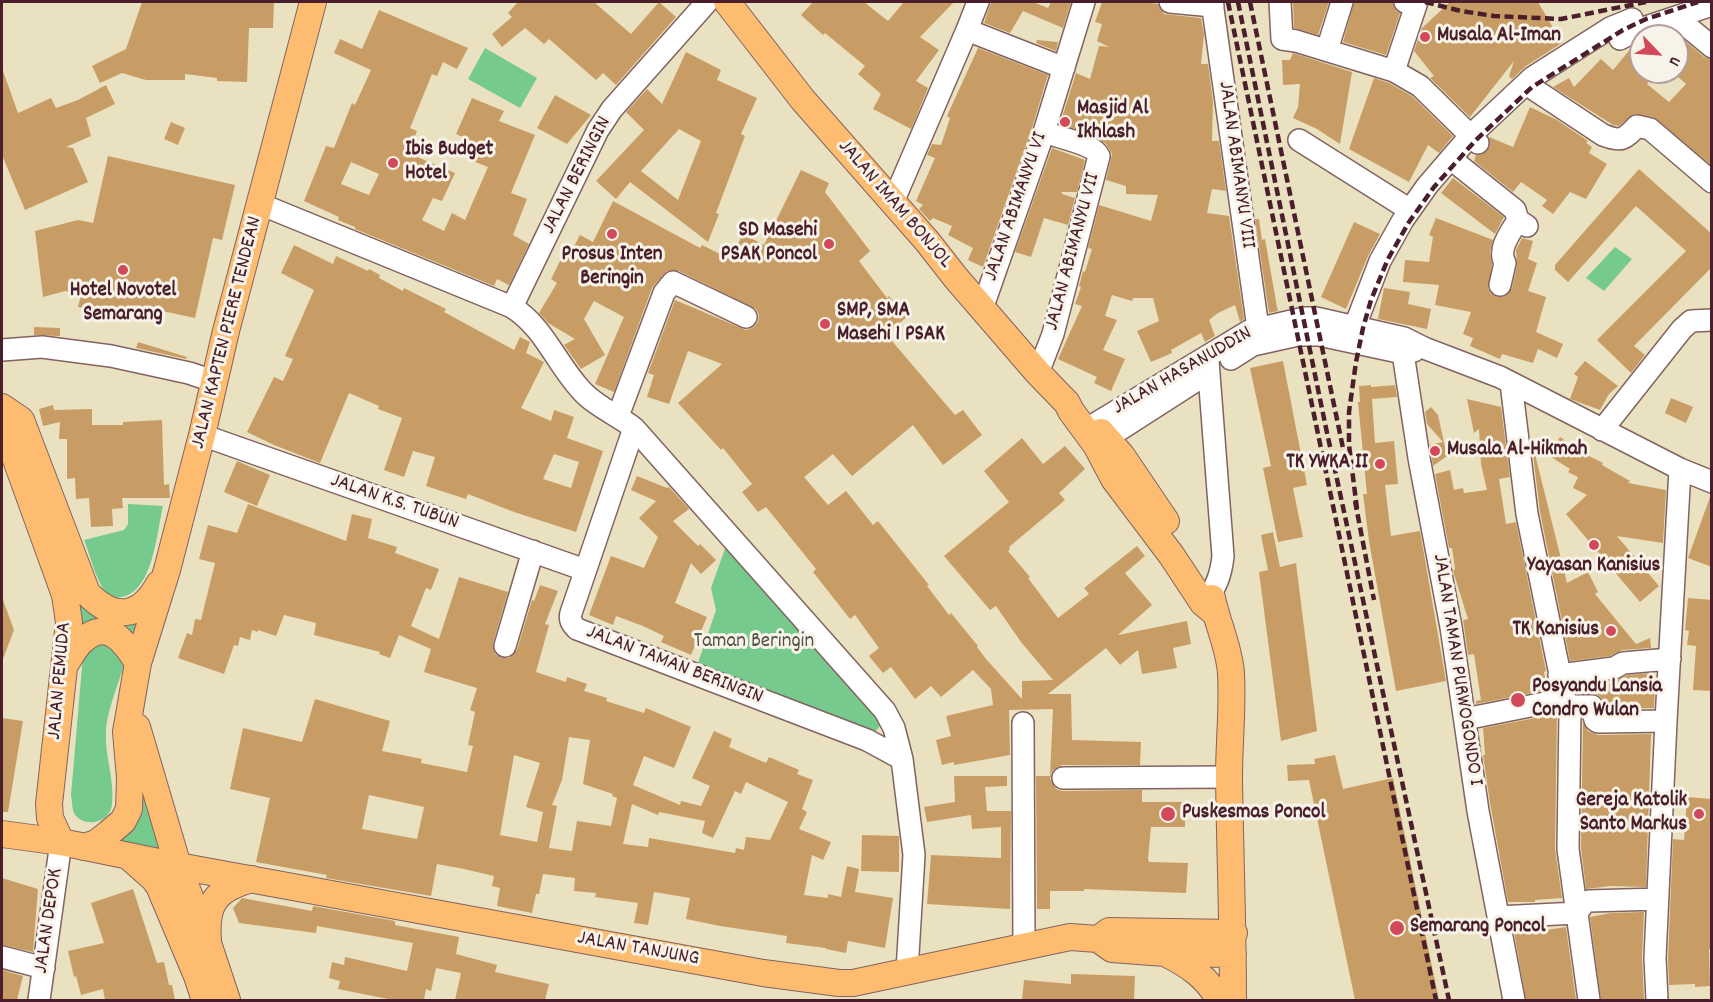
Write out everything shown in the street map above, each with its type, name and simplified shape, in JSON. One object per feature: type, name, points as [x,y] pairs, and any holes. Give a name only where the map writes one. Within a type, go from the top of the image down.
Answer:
[{"type":"main road","name":"JALAN KAPTEN PIERE TENDEAN","points":[[138,663],[167,570],[216,382],[226,332],[313,2]]},
{"type":"main road","name":"JALAN IMAM BONJOL","points":[[727,2],[803,100],[982,309],[1038,373],[1067,402],[1071,411],[1122,456],[1173,530],[1210,603],[1225,639],[1231,672],[1227,943],[1220,1000]]},
{"type":"main road","points":[[2,407],[21,420],[87,593],[96,603],[125,614],[142,605],[155,592],[167,570]]},
{"type":"main road","name":"JALAN PEMUDA","points":[[3,429],[65,595],[69,622],[66,663],[58,714],[49,804],[50,818],[73,844]]},
{"type":"main road","points":[[66,663],[82,640],[96,632],[110,632],[118,637],[127,645],[138,663],[126,732],[130,778],[129,808],[123,821],[96,843],[73,844]]},
{"type":"main road","points":[[130,706],[178,866],[227,1000]]},
{"type":"main road","name":"JALAN TANJUNG","points":[[2,834],[73,844],[178,866],[763,973],[837,992],[853,983],[1070,937],[1098,939],[1112,949],[1165,953],[1227,943]]},
{"type":"main road","points":[[128,856],[149,873],[159,886],[206,1000]]},
{"type":"main road","points":[[209,946],[207,927],[213,900],[223,890],[234,884],[252,879]]},
{"type":"main road","name":"JALAN TANJUNG","points":[[1098,939],[1109,931],[1227,943]]},
{"type":"main road","name":"JALAN IMAM BONJOL","points":[[1227,943],[1233,1000]]},
{"type":"main road","points":[[1165,953],[1188,964],[1213,989],[1220,1000]]},
{"type":"street","name":"JALAN BERINGIN","points":[[512,307],[598,130],[612,109],[707,2]]},
{"type":"street","points":[[892,202],[978,2]]},
{"type":"street","name":"JALAN ABIMANYU VI","points":[[982,309],[1044,132],[1084,2]]},
{"type":"street","points":[[1170,2],[1213,4]]},
{"type":"street","points":[[1280,2],[1282,39],[1296,41],[1394,71],[1420,86],[1474,139]]},
{"type":"street","points":[[1327,50],[1342,2]]},
{"type":"street","points":[[1394,71],[1416,5],[1405,2]]},
{"type":"street","name":"JALAN ABIMANYU VIII","points":[[1213,4],[1258,328]]},
{"type":"street","points":[[1355,326],[1380,261],[1427,186],[1530,87],[1533,77],[1610,28],[1635,17],[1676,17],[1712,5]]},
{"type":"street","points":[[1676,17],[1712,47]]},
{"type":"street","points":[[967,30],[1064,68]]},
{"type":"street","points":[[1530,87],[1603,135],[1613,139],[1620,140],[1627,137],[1637,126],[1654,131],[1712,182]]},
{"type":"street","name":"JALAN ABIMANYU VII","points":[[1038,373],[1053,334],[1099,156],[1098,152],[1091,147],[1044,132]]},
{"type":"street","points":[[1299,140],[1410,210]]},
{"type":"street","points":[[1455,161],[1515,210],[1522,223],[1503,247],[1504,263],[1500,285]]},
{"type":"street","points":[[260,204],[512,307],[525,315],[581,390],[600,406],[626,422],[885,711],[894,728],[902,759],[914,855],[907,971]]},
{"type":"street","name":"JALAN TAMAN BERINGIN","points":[[746,317],[673,282],[664,293],[570,617],[577,629],[867,740],[902,759]]},
{"type":"street","name":"JALAN HASANUDDIN","points":[[1208,365],[1249,331],[1304,318],[1316,318],[1355,326],[1403,346]]},
{"type":"street","points":[[1602,430],[1682,329],[1691,321],[1712,320]]},
{"type":"street","name":"JALAN HASANUDDIN","points":[[1095,434],[1208,365],[1253,345],[1308,334],[1319,334],[1424,348],[1511,383],[1680,470],[1712,482]]},
{"type":"street","name":"JALAN TAMAN PURWOGONDO I","points":[[1403,346],[1419,458],[1466,719],[1478,811],[1514,1000]]},
{"type":"street","points":[[2,350],[42,347],[111,356],[189,373],[216,382]]},
{"type":"street","points":[[1208,365],[1223,556],[1221,572],[1210,603]]},
{"type":"street","points":[[1511,383],[1527,514],[1571,724],[1568,849],[1589,1000]]},
{"type":"street","name":"JALAN K.S. TUBUN","points":[[202,435],[585,570]]},
{"type":"street","points":[[1657,1000],[1655,958],[1680,470]]},
{"type":"street","points":[[505,646],[533,552]]},
{"type":"street","points":[[1560,675],[1614,668],[1623,663],[1670,659]]},
{"type":"street","points":[[1466,719],[1566,703],[1592,706],[1595,720],[1598,722],[1666,721]]},
{"type":"street","points":[[1023,723],[1024,946]]},
{"type":"street","points":[[1063,778],[1229,777]]},
{"type":"street","name":"JALAN DEPOK","points":[[39,1000],[44,968],[73,844]]},
{"type":"street","points":[[1498,917],[1576,913],[1584,903],[1589,901],[1658,899]]},
{"type":"street","points":[[2,957],[44,968]]},
{"type":"green space","points":[[485,48],[537,78],[520,108],[468,79]]},
{"type":"green space","points":[[1615,247],[1632,259],[1604,291],[1586,278]]},
{"type":"green space","points":[[128,504],[163,506],[156,545],[147,573],[132,593],[116,597],[108,594],[102,587],[84,540],[124,530],[128,524]]},
{"type":"green space","name":"Taman Beringin","points":[[726,546],[795,618],[881,724],[871,738],[696,669],[716,610],[711,588]]},
{"type":"green space","points":[[77,596],[141,612],[135,646],[81,629],[82,616]]},
{"type":"green space","points":[[113,643],[125,663],[106,730],[112,804],[107,816],[96,822],[90,822],[78,818],[74,813],[71,795],[83,655],[91,645]]},
{"type":"green space","points":[[138,775],[162,852],[118,845]]},
{"type":"building","points":[[142,2],[274,2],[273,28],[249,28],[247,82],[217,81],[217,78],[185,74],[185,80],[146,80],[122,73],[100,83],[92,66],[126,49]]},
{"type":"building","points":[[518,2],[594,2],[631,34],[659,2],[676,17],[616,85],[603,73],[596,80],[549,39],[544,44],[525,28],[502,47],[492,34],[512,17],[508,13]]},
{"type":"building","points":[[813,2],[864,2],[888,21],[904,2],[954,2],[920,37],[939,50],[916,81],[928,88],[911,129],[873,109],[881,94],[858,74],[865,66],[825,33],[823,35],[801,15]]},
{"type":"building","points":[[991,2],[1033,2],[1048,8],[1051,2],[1071,2],[1063,28],[1023,11],[1010,33],[984,23]]},
{"type":"building","points":[[1102,2],[1158,4],[1164,14],[1201,18],[1204,34],[1201,64],[1208,64],[1213,102],[1212,141],[1219,141],[1226,191],[1212,189],[1207,213],[1229,216],[1244,319],[1240,322],[1235,305],[1209,320],[1215,336],[1205,342],[1201,333],[1171,350],[1172,353],[1151,362],[1137,331],[1159,321],[1153,298],[1133,298],[1132,301],[1112,295],[1105,316],[1117,320],[1103,350],[1125,359],[1111,391],[1094,383],[1097,377],[1058,359],[1082,306],[1075,304],[1081,287],[1079,286],[1083,271],[1085,272],[1092,249],[1088,248],[1099,205],[1151,221],[1158,195],[1126,194],[1126,186],[1106,180],[1112,154],[1106,144],[1088,133],[1060,124],[1076,73],[1090,79],[1099,46],[1109,47],[1097,41],[1102,24],[1095,22]]},
{"type":"building","points":[[1293,2],[1329,2],[1318,35],[1294,28]]},
{"type":"building","points":[[1354,2],[1393,2],[1396,11],[1400,13],[1386,55],[1343,42]]},
{"type":"building","points":[[1450,2],[1538,2],[1562,43],[1526,66],[1512,79],[1509,76],[1514,61],[1470,117],[1430,78],[1434,76],[1414,51],[1422,28]]},
{"type":"building","points":[[379,10],[468,48],[457,69],[443,62],[437,76],[432,74],[410,128],[417,131],[408,153],[455,173],[442,201],[433,198],[422,220],[444,231],[452,213],[465,220],[488,167],[473,161],[480,145],[456,134],[472,98],[504,111],[499,121],[535,135],[511,193],[527,199],[513,235],[529,244],[509,285],[497,279],[494,286],[355,229],[338,220],[339,217],[304,201],[326,146],[334,148],[352,103],[355,105],[371,70],[334,53],[340,39],[362,49]],"holes":[[[351,162],[379,174],[369,195],[341,184]]]},
{"type":"building","points":[[1037,40],[1058,42],[1056,51],[1036,43]]},
{"type":"building","points":[[1689,44],[1704,57],[1712,59],[1711,165],[1653,117],[1634,114],[1619,126],[1613,125],[1553,87],[1569,78],[1574,87],[1601,59],[1613,70],[1629,51],[1629,84],[1647,84],[1669,102],[1686,84],[1689,84]]},
{"type":"building","points":[[978,48],[1048,75],[1032,128],[983,267],[968,260],[973,248],[948,235],[952,226],[933,218],[930,221],[919,209],[923,205],[916,201],[935,158],[927,155],[932,144],[941,145],[950,118],[947,116]]},
{"type":"building","points":[[686,52],[721,70],[717,80],[757,98],[741,134],[745,136],[716,213],[719,214],[708,242],[630,182],[616,199],[596,181],[644,130],[626,112],[647,89],[662,104]],"holes":[[[679,129],[701,141],[678,200],[641,171]]]},
{"type":"building","points":[[1293,53],[1352,72],[1340,144],[1317,129],[1293,118],[1298,107],[1300,84],[1283,85],[1282,60],[1290,60]]},
{"type":"building","points":[[3,71],[18,113],[51,98],[56,108],[78,100],[106,85],[115,104],[86,118],[91,136],[66,147],[73,148],[88,182],[25,210],[2,155]]},
{"type":"building","points":[[1374,78],[1389,83],[1412,96],[1453,136],[1439,153],[1428,145],[1409,182],[1349,149]]},
{"type":"building","points":[[555,95],[591,115],[567,144],[537,128]]},
{"type":"building","points":[[1530,107],[1557,120],[1588,141],[1586,143],[1592,147],[1589,153],[1607,164],[1586,199],[1570,192],[1553,214],[1542,206],[1547,200],[1521,182],[1513,192],[1474,161],[1476,155],[1482,155],[1487,151],[1490,146],[1489,137],[1513,147]]},
{"type":"building","points":[[171,122],[185,128],[178,145],[164,139]]},
{"type":"building","points":[[1052,148],[1085,160],[1077,192],[1062,192],[1062,194],[1075,198],[1068,225],[1044,218],[1031,257],[1015,252]]},
{"type":"building","points":[[108,156],[235,185],[222,240],[213,238],[195,318],[134,305],[132,318],[78,307],[81,295],[65,291],[43,297],[35,231],[78,220],[93,223]]},
{"type":"building","points":[[1639,169],[1712,234],[1712,267],[1634,346],[1645,355],[1631,373],[1597,340],[1686,251],[1636,206],[1568,282],[1555,270],[1555,265]]},
{"type":"building","points":[[801,170],[829,183],[825,192],[870,251],[859,261],[887,298],[889,296],[907,317],[886,334],[955,415],[963,410],[982,435],[943,465],[913,425],[852,476],[833,454],[804,477],[828,505],[846,491],[873,525],[878,521],[929,585],[927,586],[949,615],[951,613],[986,659],[1022,699],[1022,681],[1053,680],[1021,642],[996,606],[990,610],[944,556],[1009,502],[984,471],[1022,438],[1043,464],[1065,446],[1085,469],[1059,493],[1065,500],[1009,547],[1008,551],[1030,577],[1028,578],[1058,618],[1089,594],[1084,588],[1137,546],[1145,556],[1125,573],[1152,605],[1118,635],[1187,621],[1191,644],[1173,648],[1177,668],[1142,674],[1138,650],[1120,665],[1106,648],[1048,694],[1071,694],[1072,740],[1141,742],[1140,765],[1062,765],[1052,771],[1050,779],[1056,789],[1062,791],[1142,790],[1142,802],[1185,802],[1185,827],[1151,827],[1148,859],[1149,862],[1188,863],[1186,893],[1084,889],[1084,891],[1050,891],[1050,909],[1037,909],[1036,776],[1050,776],[1053,709],[1009,710],[1010,755],[942,765],[936,740],[951,736],[946,716],[993,705],[991,689],[973,670],[941,697],[931,686],[915,699],[891,667],[883,673],[869,656],[879,648],[855,615],[850,619],[813,572],[816,569],[766,507],[758,512],[742,492],[752,484],[723,448],[721,450],[678,403],[722,364],[688,351],[669,404],[647,397],[654,375],[648,373],[675,300],[746,330],[754,327],[758,322],[759,315],[756,309],[679,271],[667,271],[652,288],[614,392],[595,384],[624,317],[594,301],[584,319],[605,355],[581,369],[564,345],[575,339],[548,323],[539,313],[557,283],[551,279],[563,255],[568,258],[580,235],[593,242],[613,201],[700,248],[702,245],[730,259],[743,234],[764,245]]},
{"type":"building","points":[[1453,178],[1504,217],[1495,234],[1441,193]]},
{"type":"building","points":[[1436,218],[1493,240],[1488,288],[1491,294],[1497,297],[1504,297],[1512,288],[1517,266],[1516,250],[1522,238],[1533,241],[1528,259],[1537,263],[1528,291],[1546,297],[1536,332],[1563,344],[1557,358],[1538,349],[1533,363],[1502,354],[1500,359],[1470,346],[1473,338],[1463,334],[1471,312],[1435,305],[1439,285],[1403,282],[1405,260],[1429,262],[1433,237],[1429,235]]},
{"type":"building","points":[[1255,219],[1259,219],[1262,240],[1265,239],[1278,311],[1269,313]]},
{"type":"building","points":[[1354,222],[1380,234],[1368,256],[1346,309],[1321,297]]},
{"type":"building","points":[[294,245],[333,264],[336,256],[368,271],[369,269],[380,275],[379,278],[403,291],[404,288],[446,309],[444,312],[514,350],[520,337],[530,342],[526,353],[544,362],[521,408],[551,421],[554,410],[574,417],[567,438],[603,451],[576,532],[468,494],[466,499],[426,486],[435,457],[413,451],[404,477],[384,470],[402,418],[378,409],[379,406],[349,393],[320,463],[247,432],[274,377],[283,381],[293,359],[285,356],[314,290],[281,273]],"holes":[[[554,454],[579,462],[571,488],[543,479]]]},
{"type":"building","points":[[1384,288],[1410,292],[1408,304],[1431,309],[1427,329],[1378,319]]},
{"type":"building","points":[[34,327],[60,328],[60,336],[34,335]]},
{"type":"building","points":[[138,342],[187,357],[186,359],[136,348]]},
{"type":"building","points":[[1283,361],[1307,485],[1293,488],[1303,537],[1278,542],[1263,468],[1271,466],[1250,368]]},
{"type":"building","points":[[1585,361],[1618,386],[1609,394],[1600,410],[1570,399],[1578,377],[1574,374]]},
{"type":"building","points":[[1371,385],[1371,387],[1395,385],[1397,397],[1372,399],[1375,443],[1394,441],[1398,484],[1385,485],[1391,536],[1420,531],[1446,681],[1396,691],[1369,541],[1363,494],[1367,494],[1358,402],[1360,402],[1359,386]]},
{"type":"building","points":[[1671,398],[1693,407],[1686,423],[1665,413]]},
{"type":"building","points":[[1467,399],[1501,407],[1510,477],[1499,479],[1506,524],[1516,522],[1546,671],[1544,672],[1547,690],[1476,704],[1476,701],[1481,700],[1474,654],[1468,655],[1463,620],[1468,619],[1453,571],[1455,569],[1452,548],[1449,548],[1435,474],[1450,470],[1454,490],[1463,488],[1464,493],[1487,490],[1481,464],[1479,429],[1474,433]]},
{"type":"building","points":[[53,405],[54,410],[92,409],[92,425],[123,425],[123,422],[162,420],[164,485],[169,484],[170,498],[122,498],[123,508],[112,509],[113,526],[91,527],[89,498],[76,499],[75,478],[67,479],[67,439],[59,439],[60,422],[43,426],[39,409]]},
{"type":"building","points":[[1431,407],[1438,415],[1447,456],[1433,466],[1430,445],[1443,442],[1427,424],[1425,412]]},
{"type":"building","points":[[1560,437],[1575,449],[1603,463],[1602,465],[1630,481],[1628,483],[1666,490],[1663,543],[1617,536],[1659,586],[1640,602],[1566,514],[1587,495],[1573,488],[1578,477],[1568,472],[1570,469],[1548,455]]},
{"type":"building","points":[[1531,438],[1567,583],[1588,572],[1598,592],[1595,594],[1636,644],[1650,638],[1651,648],[1622,650],[1610,656],[1570,661],[1540,512]]},
{"type":"building","points":[[237,461],[270,475],[257,506],[224,492]]},
{"type":"building","points":[[637,476],[669,487],[689,509],[673,521],[716,560],[701,574],[691,563],[675,603],[707,617],[691,655],[661,642],[664,636],[643,626],[616,616],[613,625],[589,615],[611,556],[644,568],[658,537],[639,518],[656,501],[631,490]]},
{"type":"building","points":[[1710,497],[1712,497],[1712,567],[1688,558]]},
{"type":"building","points":[[248,504],[346,541],[352,514],[372,519],[368,538],[397,547],[395,553],[439,569],[431,590],[426,588],[411,626],[439,639],[459,577],[508,592],[493,643],[495,654],[502,658],[509,658],[517,650],[532,600],[534,601],[540,585],[558,591],[545,624],[549,625],[536,672],[566,682],[567,677],[587,684],[584,691],[607,698],[606,701],[644,713],[646,708],[691,727],[674,768],[644,756],[633,785],[680,805],[681,801],[701,806],[710,786],[692,778],[714,731],[732,739],[729,747],[766,763],[769,757],[799,770],[797,774],[813,780],[802,809],[807,812],[799,829],[831,842],[823,860],[812,855],[804,895],[828,898],[828,894],[841,897],[847,866],[859,869],[855,892],[893,898],[885,948],[848,941],[846,953],[786,943],[787,936],[686,919],[690,898],[654,892],[648,925],[634,923],[638,903],[595,897],[596,893],[574,891],[575,878],[543,874],[532,913],[497,906],[500,888],[492,886],[494,876],[437,864],[431,896],[326,878],[327,875],[256,862],[270,798],[230,789],[243,728],[302,742],[315,699],[390,721],[382,751],[422,759],[421,763],[467,772],[473,746],[468,745],[475,712],[470,710],[477,688],[424,672],[431,649],[399,635],[390,658],[379,654],[380,652],[314,635],[316,623],[284,615],[276,636],[252,630],[250,640],[240,637],[238,646],[234,645],[224,674],[178,658],[187,633],[192,635],[195,619],[201,620],[215,563],[199,559],[208,525],[237,533]],"holes":[[[569,737],[590,740],[583,784],[613,794],[612,796],[617,798],[611,826],[577,821],[572,851],[549,848],[557,806],[552,805],[562,780]],[[514,755],[540,763],[526,807],[543,812],[537,842],[500,835]],[[746,782],[788,802],[770,840],[746,837],[744,850],[736,848],[735,853],[649,838],[648,847],[623,844],[632,804],[658,815],[659,812],[705,821],[702,833],[713,838],[735,791],[741,794]],[[369,795],[424,807],[417,839],[362,829]]]},
{"type":"building","points":[[1273,532],[1280,567],[1296,563],[1317,731],[1281,741],[1259,572],[1268,570],[1261,535]]},
{"type":"building","points":[[1688,598],[1712,600],[1712,691],[1693,690],[1696,646],[1687,645],[1689,631],[1685,630]]},
{"type":"building","points":[[2,601],[14,630],[3,659]]},
{"type":"building","points":[[1653,673],[1654,708],[1606,709],[1598,695],[1577,693],[1575,686],[1616,681],[1627,675]]},
{"type":"building","points":[[1557,715],[1555,849],[1562,898],[1535,900],[1535,902],[1508,902],[1483,755],[1485,755],[1483,728]]},
{"type":"building","points":[[2,718],[23,721],[8,812],[2,812]]},
{"type":"building","points":[[1583,723],[1588,731],[1598,735],[1651,734],[1646,887],[1611,886],[1586,889],[1581,848]]},
{"type":"building","points":[[1335,755],[1343,789],[1393,778],[1439,1000],[1355,1000],[1309,780],[1288,781],[1287,765],[1315,764],[1314,759]]},
{"type":"building","points":[[954,776],[1007,776],[1007,786],[985,787],[987,811],[1011,811],[1010,909],[927,904],[931,855],[1001,858],[1001,827],[972,829],[971,815],[927,822],[924,807],[955,802]]},
{"type":"building","points":[[1687,797],[1712,799],[1710,986],[1669,985],[1673,839],[1684,840]]},
{"type":"building","points":[[862,835],[899,836],[899,872],[861,871]]},
{"type":"building","points":[[2,878],[38,889],[33,952],[2,945]]},
{"type":"building","points":[[133,889],[157,963],[164,962],[175,1000],[105,1000],[103,989],[81,995],[76,976],[74,977],[68,951],[104,943],[91,903]]},
{"type":"building","points":[[242,898],[312,911],[313,906],[395,921],[395,925],[459,937],[456,954],[497,965],[495,972],[549,984],[545,1000],[455,1000],[461,973],[436,968],[431,991],[426,989],[424,1000],[393,1000],[338,989],[340,981],[329,978],[332,962],[344,965],[345,957],[407,971],[413,943],[317,926],[316,933],[239,923],[233,908]]},
{"type":"building","points":[[1644,912],[1642,957],[1644,999],[1601,1000],[1590,917],[1611,913]]},
{"type":"building","points":[[1566,927],[1576,1000],[1526,1000],[1514,932],[1533,928],[1533,932]]},
{"type":"building","points":[[2,970],[23,976],[17,1000],[2,1000]]},
{"type":"building","points":[[1071,974],[1135,976],[1134,1000],[1022,1000],[1024,980],[1071,984]]},
{"type":"railway","points":[[1228,2],[1436,1000]]},
{"type":"railway","points":[[1238,2],[1326,428],[1449,1000]]},
{"type":"railway","points":[[1250,2],[1343,448]]},
{"type":"railway","points":[[1425,2],[1494,16],[1561,19],[1646,2]]},
{"type":"railway","points":[[1357,509],[1349,445],[1349,412],[1356,362],[1371,300],[1388,259],[1409,222],[1434,187],[1475,141],[1532,87],[1623,30],[1646,19],[1698,2]]},
{"type":"railway","points":[[1355,501],[1374,600]]},
{"type":"place","name":"Musala Al-Iman","points":[[1425,37]]},
{"type":"place","name":"Masjid Al Ikhlash","points":[[1065,122]]},
{"type":"place","name":"Ibis Budget Hotel","points":[[393,163]]},
{"type":"place","name":"Prosus Inten Beringin","points":[[612,234]]},
{"type":"place","name":"SD Masehi PSAK Poncol","points":[[829,244]]},
{"type":"place","name":"Hotel Novotel Semarang","points":[[123,270]]},
{"type":"place","name":"SMP, SMA Masehi 1 PSAK","points":[[825,324]]},
{"type":"place","name":"Musala Al-Hikmah","points":[[1435,451]]},
{"type":"place","name":"TK YWKA II","points":[[1380,464]]},
{"type":"place","name":"Yayasan Kanisius","points":[[1594,545]]},
{"type":"place","name":"TK Kanisius","points":[[1611,631]]},
{"type":"place","name":"Posyandu Lansia Condro Wulan","points":[[1518,700]]},
{"type":"place","name":"Puskesmas Poncol","points":[[1168,814]]},
{"type":"place","name":"Gereja Katolik Santo Markus","points":[[1699,814]]},
{"type":"place","name":"Semarang Poncol","points":[[1397,928]]}]
